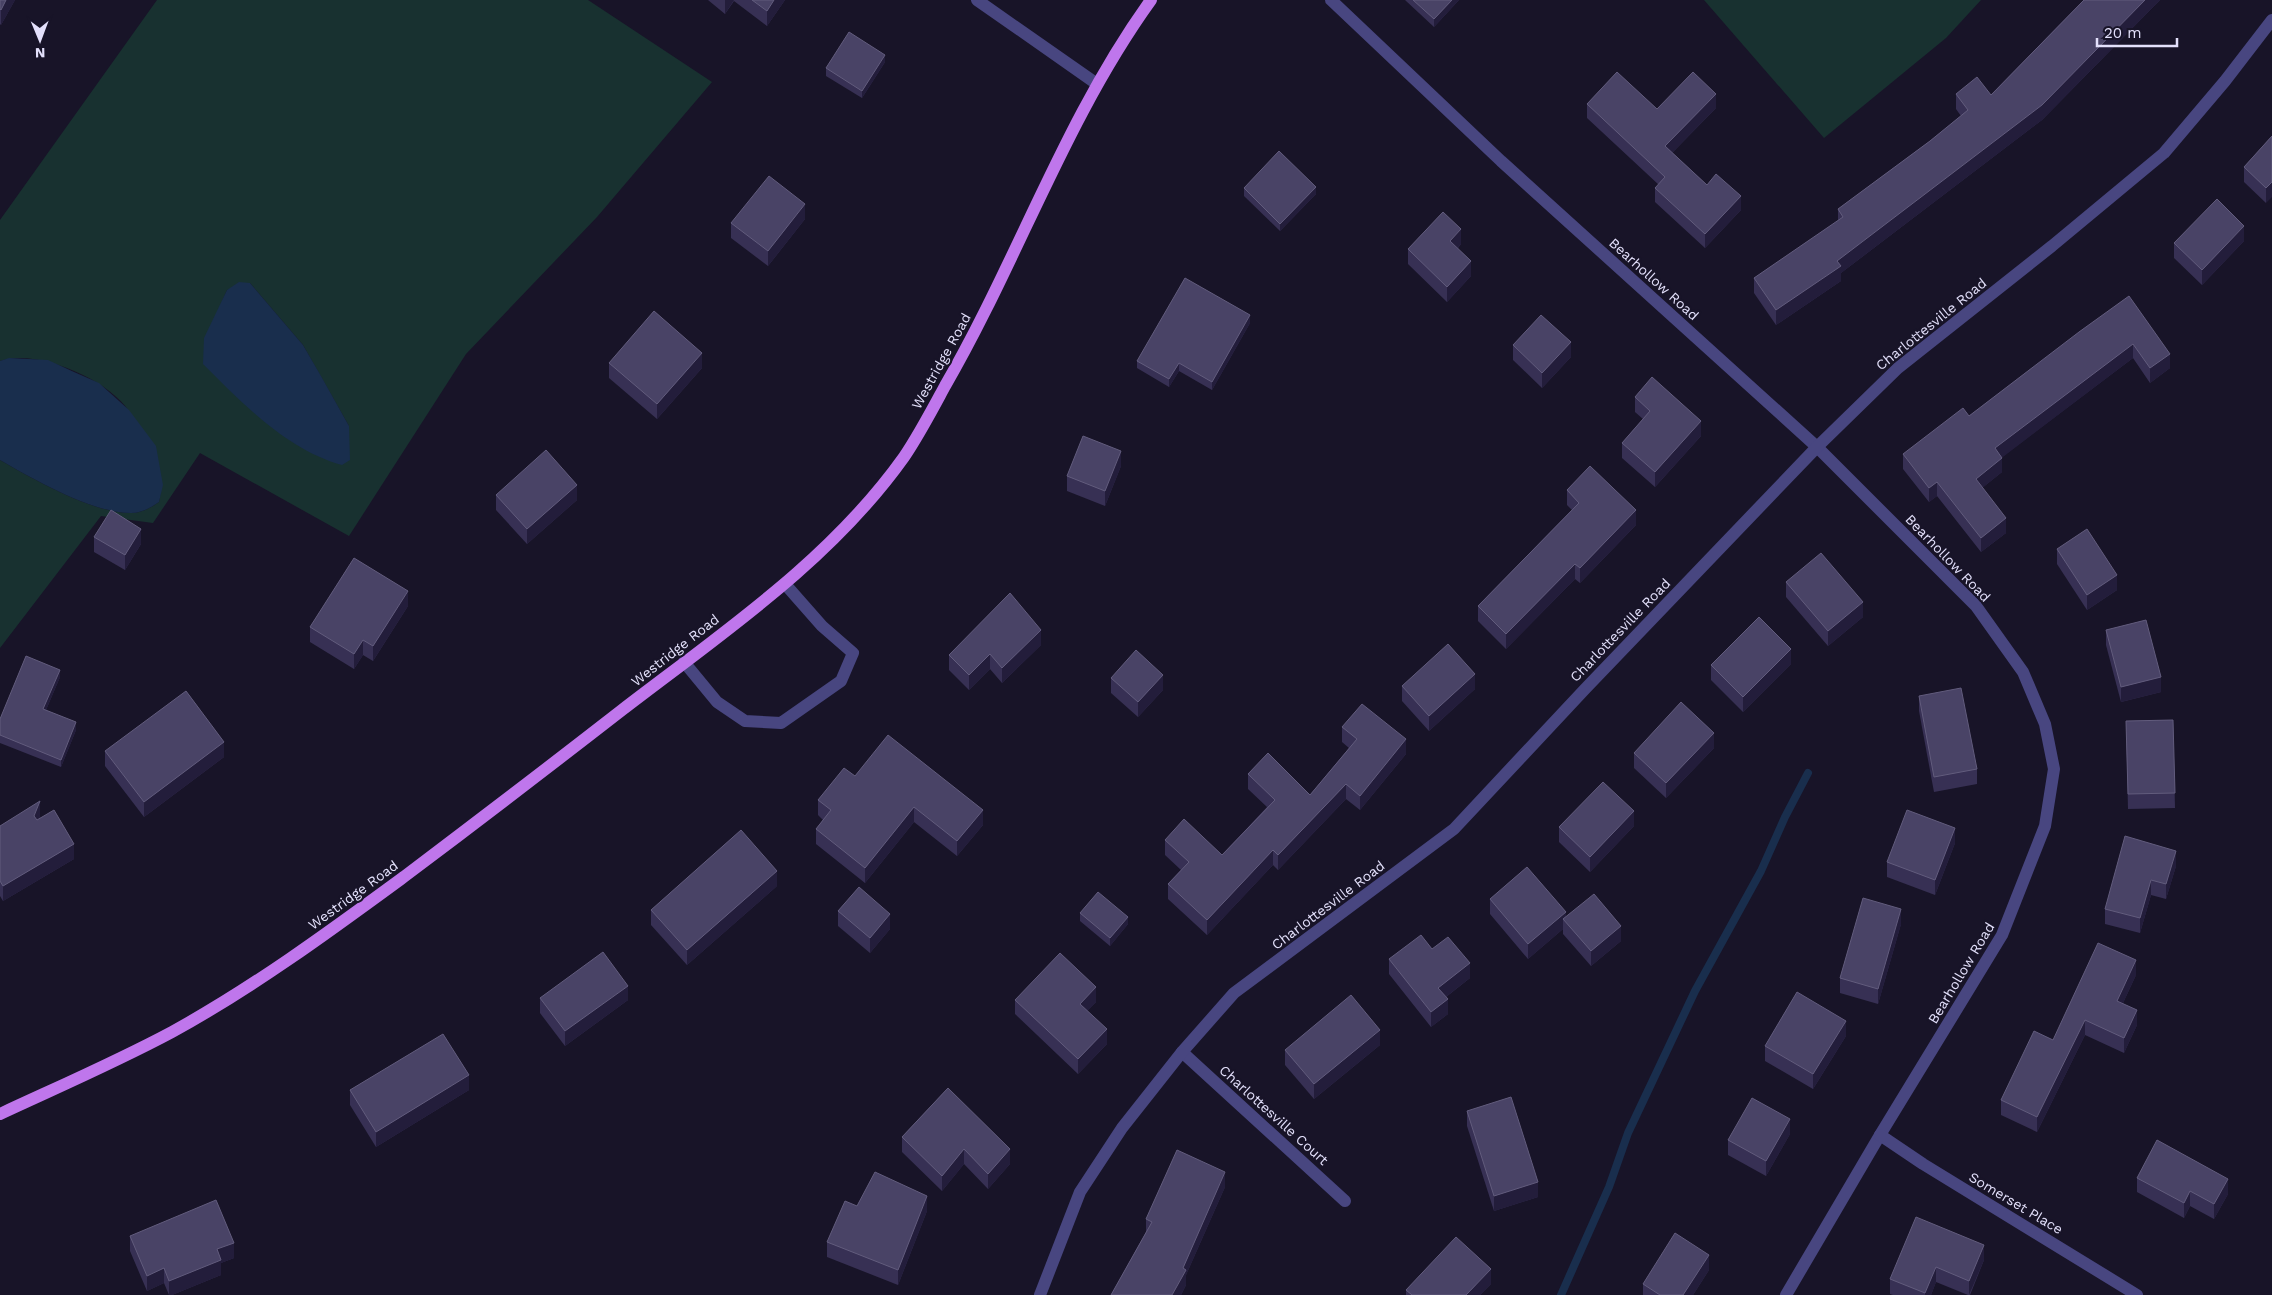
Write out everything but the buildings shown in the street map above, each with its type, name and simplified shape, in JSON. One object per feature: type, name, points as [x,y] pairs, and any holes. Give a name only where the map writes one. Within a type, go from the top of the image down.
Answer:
[{"type":"main road","name":"Westridge Road","points":[[0,1114],[173,1031],[306,947],[495,808],[785,584],[836,538],[875,496],[907,453],[965,352],[1097,84],[1151,0]]},
{"type":"street","points":[[977,0],[1097,84]]},
{"type":"street","name":"Bearhollow Road","points":[[1331,0],[1501,160],[1818,447],[1981,613],[2023,672],[2045,724],[2054,769],[2045,826],[2002,934],[1786,1295]]},
{"type":"street","name":"Charlottesville Road","points":[[1040,1295],[1080,1192],[1122,1128],[1182,1052],[1234,994],[1454,829],[1585,688],[1818,447],[1898,368],[2052,246],[2164,153],[2225,81],[2272,20]]},
{"type":"street","points":[[684,662],[717,702],[745,721],[781,723],[841,681],[853,653],[822,626],[785,584]]},
{"type":"street","name":"Charlottesville Court","points":[[1182,1052],[1345,1200]]},
{"type":"street","name":"Somerset Place","points":[[1880,1135],[1922,1164],[2137,1295]]},
{"type":"green space","points":[[157,0],[588,0],[712,82],[597,217],[466,354],[349,536],[200,453],[153,523],[101,516],[0,648],[0,460],[63,494],[116,512],[135,513],[149,508],[159,502],[161,487],[157,471],[132,416],[119,399],[105,388],[70,369],[51,363],[15,358],[0,361],[0,220]],"holes":[[[250,283],[303,345],[349,426],[217,313],[227,290]]]},
{"type":"green space","points":[[1704,0],[1981,0],[1946,38],[1824,138]]},
{"type":"water","points":[[239,282],[250,283],[303,345],[321,376],[349,426],[350,460],[342,465],[322,458],[284,437],[233,394],[203,364],[204,338],[227,290]]},
{"type":"water","points":[[9,358],[48,360],[99,383],[129,410],[156,446],[163,485],[159,502],[146,510],[135,513],[116,512],[63,494],[0,460],[0,361]]},
{"type":"waterway","points":[[1561,1295],[1609,1187],[1628,1133],[1695,991],[1761,871],[1785,817],[1808,773]]}]
